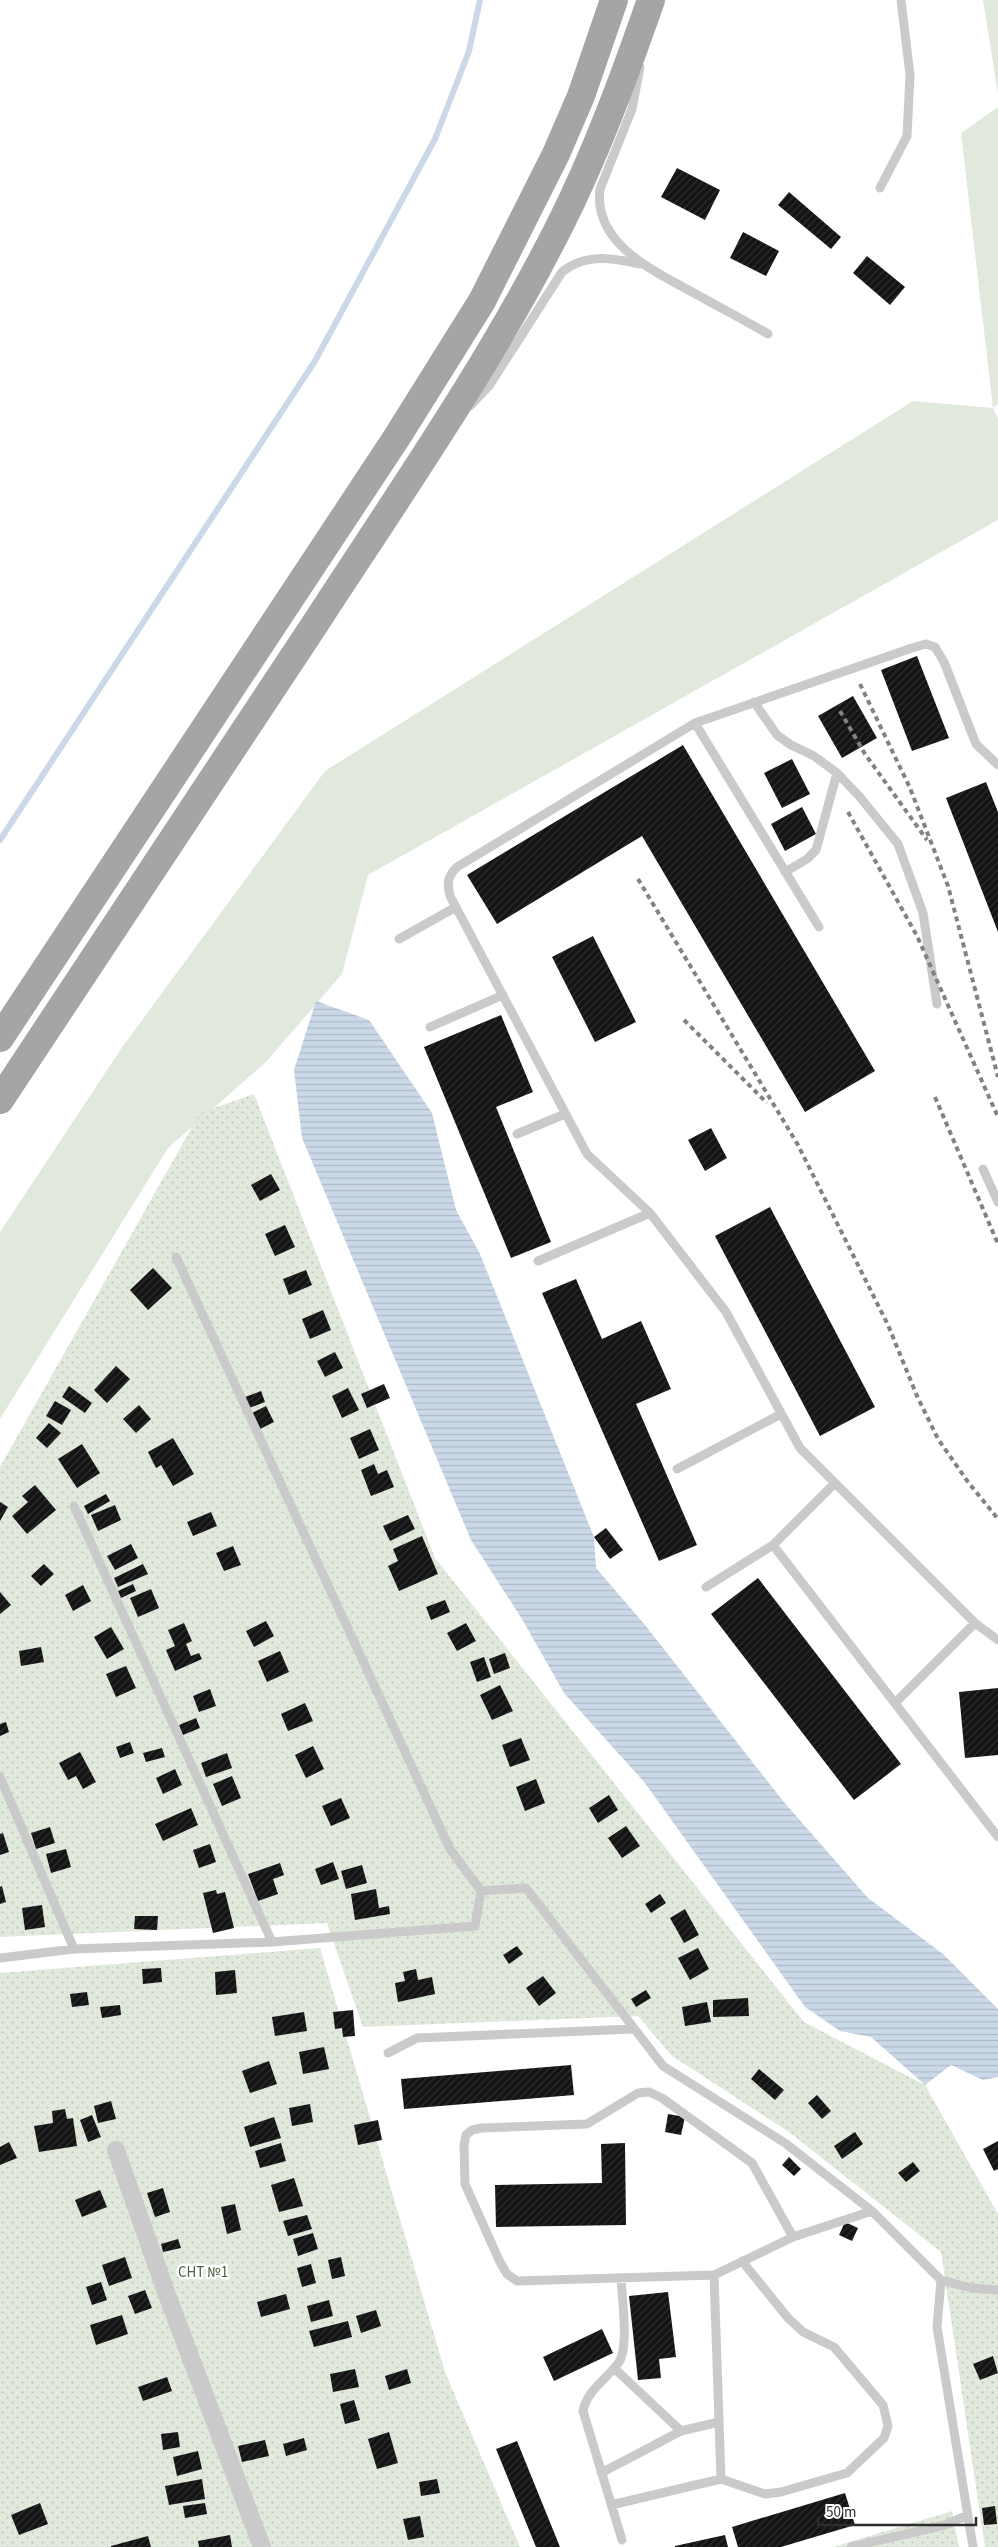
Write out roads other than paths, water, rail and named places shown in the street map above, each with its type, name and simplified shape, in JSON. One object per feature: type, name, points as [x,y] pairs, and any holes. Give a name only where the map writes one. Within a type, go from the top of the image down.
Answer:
[{"type":"main road","points":[[0,1038],[402,429],[476,309],[556,154],[580,96],[614,0]]},
{"type":"main road","points":[[0,1100],[423,456],[505,326],[559,228],[611,112],[651,0]]},
{"type":"street","points":[[116,2150],[166,2292],[262,2547]]},
{"type":"lane","points":[[651,0],[632,109],[600,189],[599,200],[604,220],[612,234],[642,264],[768,334]]},
{"type":"lane","points":[[880,188],[907,136],[910,75],[901,0]]},
{"type":"lane","points":[[423,456],[489,386],[562,272],[570,265],[600,258],[642,264]]},
{"type":"lane","points":[[998,765],[976,744],[944,662],[936,648],[926,644],[695,723],[457,867],[449,875],[447,884],[456,907],[587,1154],[650,1213],[726,1312],[800,1448],[975,1624],[998,1640]]},
{"type":"lane","points":[[754,702],[777,735],[837,773],[859,796],[898,844],[923,913],[937,1004]]},
{"type":"lane","points":[[695,723],[819,928]]},
{"type":"lane","points":[[785,872],[807,859],[816,850],[837,773]]},
{"type":"lane","points":[[399,939],[456,907]]},
{"type":"lane","points":[[430,1027],[503,995]]},
{"type":"lane","points":[[517,1134],[565,1114]]},
{"type":"lane","points":[[983,1169],[998,1202]]},
{"type":"lane","points":[[538,1262],[650,1213]]},
{"type":"lane","points":[[0,1958],[74,1949],[272,1942],[475,1926],[481,1891],[450,1849],[176,1257]]},
{"type":"lane","points":[[677,1469],[781,1414]]},
{"type":"lane","points":[[706,1586],[773,1545],[835,1483]]},
{"type":"lane","points":[[74,1506],[272,1942]]},
{"type":"lane","points":[[773,1545],[998,1837]]},
{"type":"lane","points":[[895,1703],[975,1624]]},
{"type":"lane","points":[[0,1777],[74,1949]]},
{"type":"lane","points":[[481,1891],[526,1888],[663,2066],[785,2143],[872,2211],[941,2280],[971,2288],[998,2290]]},
{"type":"lane","points":[[388,2053],[417,2038],[633,2029]]},
{"type":"lane","points":[[793,2237],[752,2164],[662,2098],[649,2092],[638,2093],[628,2098],[587,2124],[482,2128],[472,2130],[466,2135],[464,2146],[465,2184],[507,2274],[517,2281],[714,2275],[793,2237],[872,2211]]},
{"type":"lane","points":[[611,2505],[722,2479],[765,2494],[781,2492],[847,2473],[884,2438],[888,2426],[883,2405],[834,2347],[803,2332],[788,2318],[742,2261]]},
{"type":"lane","points":[[714,2275],[722,2479]]},
{"type":"lane","points":[[621,2278],[623,2353],[614,2368],[589,2394],[583,2411],[622,2540]]},
{"type":"lane","points":[[941,2280],[937,2327],[973,2547]]},
{"type":"lane","points":[[614,2368],[681,2431]]},
{"type":"lane","points":[[601,2473],[681,2431],[719,2422]]},
{"type":"lane","points":[[851,2547],[945,2524],[968,2515]]},
{"type":"water","points":[[316,1001],[369,1020],[432,1113],[456,1210],[480,1254],[594,1537],[596,1568],[645,1625],[783,1801],[868,1898],[943,1954],[998,2009],[998,2077],[983,2080],[951,2065],[925,2085],[871,2037],[840,2031],[805,2007],[645,1783],[564,1693],[522,1619],[471,1540],[302,1138],[294,1070]]},
{"type":"waterway","points":[[0,840],[315,361],[435,139],[469,51],[480,0]]},
{"type":"railway","points":[[860,684],[910,788],[948,886],[998,1077]]},
{"type":"railway","points":[[840,711],[865,754],[927,840]]},
{"type":"railway","points":[[848,812],[917,936],[998,1117]]},
{"type":"railway","points":[[638,879],[798,1145],[888,1325],[917,1396],[938,1439],[968,1482],[998,1519]]},
{"type":"railway","points":[[684,1020],[767,1103]]},
{"type":"railway","points":[[935,1097],[998,1244]]},
{"type":"park label","name":"СНТ №1","points":[[203,2272]]}]
